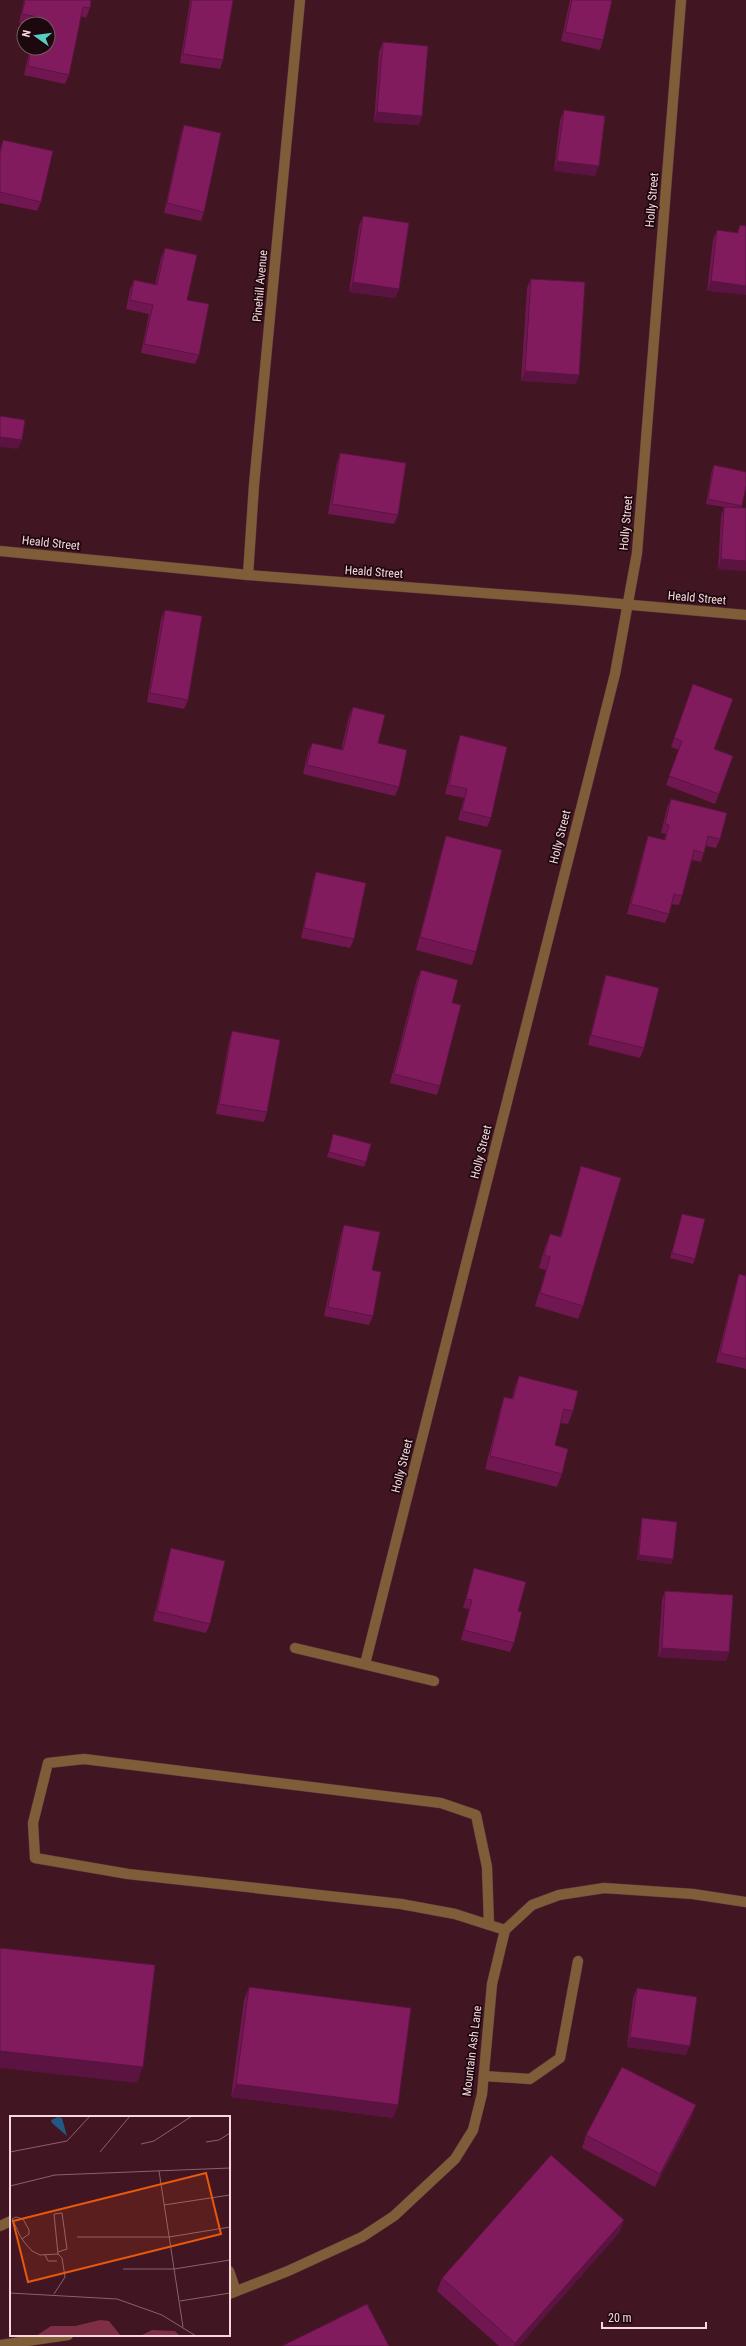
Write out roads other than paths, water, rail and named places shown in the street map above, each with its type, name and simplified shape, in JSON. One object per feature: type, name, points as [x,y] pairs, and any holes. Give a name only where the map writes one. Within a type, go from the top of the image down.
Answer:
[{"type":"street","name":"Pinehill Avenue","points":[[248,575],[255,477],[300,0]]},
{"type":"street","name":"Holly Street","points":[[365,1664],[615,674],[628,605],[637,545],[680,0]]},
{"type":"street","name":"Heald Street","points":[[0,551],[248,575],[746,615]]},
{"type":"street","points":[[295,1648],[434,1680]]},
{"type":"street","points":[[489,1925],[486,1867],[476,1815],[441,1804],[84,1759],[48,1763],[33,1823],[35,1858],[128,1874],[401,1904],[455,1914],[489,1925],[505,1930],[532,1905],[581,1890],[604,1888],[693,1894],[746,1902]]},
{"type":"street","name":"Mountain Ash Lane","points":[[233,2293],[288,2271],[362,2237],[405,2207],[455,2159],[469,2136],[482,2094],[492,1984],[505,1930]]},
{"type":"street","points":[[484,2076],[530,2079],[560,2058],[578,1961]]},
{"type":"street","points":[[0,2226],[10,2221]]},
{"type":"street","points":[[230,2276],[233,2293]]},
{"type":"street","points":[[0,2346],[62,2336]]}]
